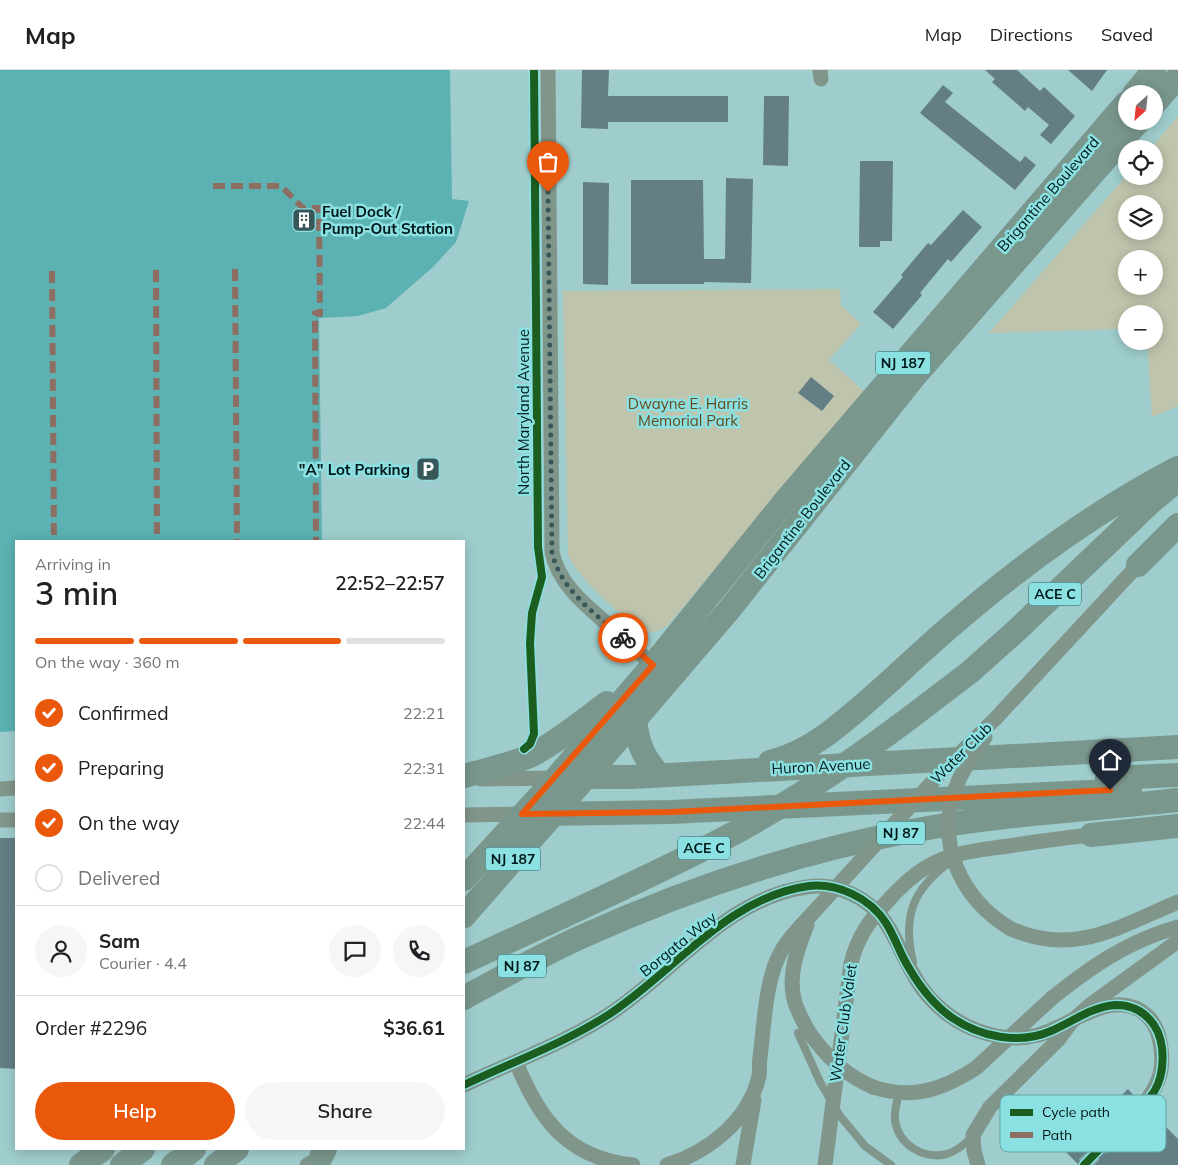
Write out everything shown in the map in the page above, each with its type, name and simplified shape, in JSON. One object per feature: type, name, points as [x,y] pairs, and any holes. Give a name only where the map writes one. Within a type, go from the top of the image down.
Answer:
[{"type":"main road","points":[[1142,85],[1154,70]]},
{"type":"main road","points":[[1163,94],[1178,77]]},
{"type":"main road","name":"Brigantine Boulevard","points":[[466,866],[522,814],[556,778],[648,670],[785,501],[1118,112]]},
{"type":"main road","name":"Brigantine Boulevard","points":[[465,915],[729,610],[914,377],[1131,130]]},
{"type":"main road","points":[[744,770],[786,758],[820,740],[839,726],[977,604],[1046,551],[1087,522],[1144,486],[1178,468]]},
{"type":"main road","name":"ACE C","points":[[465,962],[724,838],[786,803],[851,761],[928,704],[994,651],[1145,508],[1178,480]]},
{"type":"main road","points":[[785,501],[804,517]]},
{"type":"main road","points":[[1138,565],[1178,525]]},
{"type":"main road","points":[[1138,565],[1178,539]]},
{"type":"main road","points":[[465,778],[516,761],[545,747],[571,730],[648,670]]},
{"type":"main road","points":[[635,720],[643,754],[660,775]]},
{"type":"main road","name":"Huron Avenue","points":[[556,778],[660,775],[1178,747]]},
{"type":"main road","points":[[997,795],[1070,780],[1178,775]]},
{"type":"main road","points":[[522,814],[662,813],[1126,790],[1178,792]]},
{"type":"main road","name":"NJ 87","points":[[465,997],[581,937],[659,904],[789,859],[911,831],[973,820],[1178,800]]},
{"type":"main road","points":[[1091,835],[1178,826]]},
{"type":"main road","points":[[1091,835],[1178,836]]},
{"type":"main road","points":[[465,1015],[531,976],[581,937]]},
{"type":"main road","points":[[81,1165],[102,1150]]},
{"type":"main road","points":[[122,1165],[142,1150]]},
{"type":"main road","points":[[172,1165],[193,1150]]},
{"type":"main road","points":[[216,1165],[236,1150]]},
{"type":"street","name":"North Maryland Avenue","points":[[548,70],[552,552],[557,570],[572,591],[648,670]]},
{"type":"street","name":"Water Club","points":[[668,1165],[704,1149],[725,1132],[738,1118],[747,1103],[759,1076],[766,1010],[774,967],[781,951],[788,942],[810,915],[946,767],[996,718],[1138,565]]},
{"type":"street","points":[[996,718],[956,787],[949,813],[950,840],[956,866],[968,890],[986,911],[1012,929],[1043,939],[1075,940],[1106,932],[1178,902]]},
{"type":"street","name":"Huron Avenue","points":[[465,778],[556,778]]},
{"type":"street","points":[[0,790],[15,788]]},
{"type":"street","points":[[465,815],[522,814]]},
{"type":"street","points":[[0,820],[15,820]]},
{"type":"street","name":"Water Club Valet","points":[[825,1165],[850,962],[861,934],[877,912],[912,876],[932,864],[964,853],[1091,835]]},
{"type":"street","name":"Borgata Way","points":[[465,1085],[567,1039],[611,1013],[649,985],[706,935],[724,922],[763,901],[800,888],[830,886],[852,894],[877,912],[890,930],[909,968],[925,992],[942,1010],[962,1024],[983,1033],[1006,1037],[1029,1037],[1051,1031],[1104,1007],[1118,1005],[1138,1009],[1149,1018],[1159,1036],[1163,1056],[1160,1080],[1151,1095]]},
{"type":"street","points":[[810,915],[798,948],[792,982],[795,1004],[803,1031],[831,1060],[851,1076],[873,1087],[899,1093],[922,1092],[953,1082],[976,1068],[1052,998],[1092,967],[1133,944],[1178,928]]},
{"type":"street","name":"Borgata Way","points":[[1003,1095],[1090,1005],[1178,941]]},
{"type":"street","points":[[516,1062],[537,1107],[552,1127],[563,1137],[574,1146],[598,1158],[633,1165]]},
{"type":"street","points":[[743,1165],[759,1076]]},
{"type":"street","name":"Borgata Way","points":[[974,1135],[990,1108],[1000,1098]]},
{"type":"street","points":[[974,1135],[974,1151],[978,1165]]},
{"type":"lane","points":[[917,981],[908,933],[913,904],[927,882],[942,868],[964,853]]},
{"type":"lane","points":[[803,1031],[812,1066],[831,1101],[848,1126],[865,1146],[891,1165]]},
{"type":"lane","points":[[899,1093],[895,1114],[896,1126],[903,1140],[914,1149],[934,1156],[948,1154],[961,1147],[974,1135]]},
{"type":"green space","points":[[1178,116],[1178,406],[1152,417],[1148,350],[1163,350],[1163,305],[1118,305],[1118,329],[989,333],[1118,185],[1163,185],[1163,140],[1158,140]]},
{"type":"green space","name":"Dwayne E. Harris Memorial Park","points":[[840,289],[841,305],[861,324],[829,360],[864,391],[668,625],[655,632],[640,630],[582,577],[568,555],[563,291]]},
{"type":"water","points":[[0,70],[450,70],[452,199],[469,201],[456,242],[433,267],[386,308],[358,316],[319,318],[322,540],[15,540],[15,731],[0,732]]},
{"type":"building","points":[[582,70],[609,70],[608,96],[728,96],[728,122],[608,122],[608,129],[581,128]]},
{"type":"building","points":[[985,70],[1017,70],[1040,91],[1044,87],[1075,116],[1051,144],[1040,135],[1049,125],[1028,107],[1025,111],[992,82],[995,79]]},
{"type":"building","points":[[1068,70],[1107,70],[1092,91]]},
{"type":"building","points":[[943,85],[953,93],[945,102],[1020,162],[1025,156],[1036,165],[1015,190],[920,113]]},
{"type":"building","points":[[764,96],[789,96],[788,166],[763,165]]},
{"type":"building","points":[[860,161],[893,161],[892,241],[880,241],[880,247],[859,247]]},
{"type":"building","points":[[726,178],[753,179],[751,283],[631,284],[631,180],[703,180],[704,259],[725,259]]},
{"type":"building","points":[[583,182],[609,183],[608,285],[583,284]]},
{"type":"building","points":[[963,210],[982,227],[951,262],[948,259],[920,293],[922,295],[893,329],[873,312],[903,277],[901,275],[928,243],[931,245]]},
{"type":"building","name":"Fuel Dock / Pump-Out Station","points":[[295,213],[313,213],[313,226],[295,226]]},
{"type":"building","points":[[811,377],[834,396],[822,411],[798,393]]},
{"type":"building","points":[[0,838],[15,838],[15,1069],[0,1068]]},
{"type":"building","points":[[1128,1089],[1133,1095],[1122,1095]]},
{"type":"building","points":[[1166,1127],[1178,1139],[1178,1165],[1079,1165],[1066,1152],[1166,1152]]},
{"type":"tunnel","points":[[1084,1165],[1097,1152]]},
{"type":"marked path","points":[[213,186],[281,186],[303,208],[319,208],[320,314],[315,313],[316,540]]},
{"type":"marked path","points":[[235,269],[237,540]]},
{"type":"marked path","points":[[156,270],[157,540]]},
{"type":"marked path","points":[[52,271],[54,540]]},
{"type":"cycle path","points":[[524,749],[530,744],[534,734],[530,643],[532,613],[542,577],[538,547],[534,70]]},
{"type":"cycle path","points":[[465,1085],[555,1044],[608,1015],[632,998],[702,939],[752,905],[779,893],[809,886],[820,886],[842,890],[871,906],[886,923],[909,968],[927,995],[951,1017],[974,1030],[1000,1037],[1026,1038],[1051,1031],[1083,1015],[1107,1006],[1122,1005],[1143,1013],[1158,1032],[1162,1049],[1162,1068],[1158,1085],[1152,1095]]},
{"type":"cycle path","points":[[1084,1165],[1097,1152]]},
{"type":"way so far","points":[[548,192],[552,552],[557,570],[566,584],[583,603],[623,638]]},
{"type":"place","name":"Fuel Dock / Pump-Out Station","points":[[304,220]]},
{"type":"place","name":"\"A\" Lot Parking","points":[[428,469]]},
{"type":"route","points":[[623,638],[653,665],[556,778],[522,814],[671,812],[1110,790]]}]
